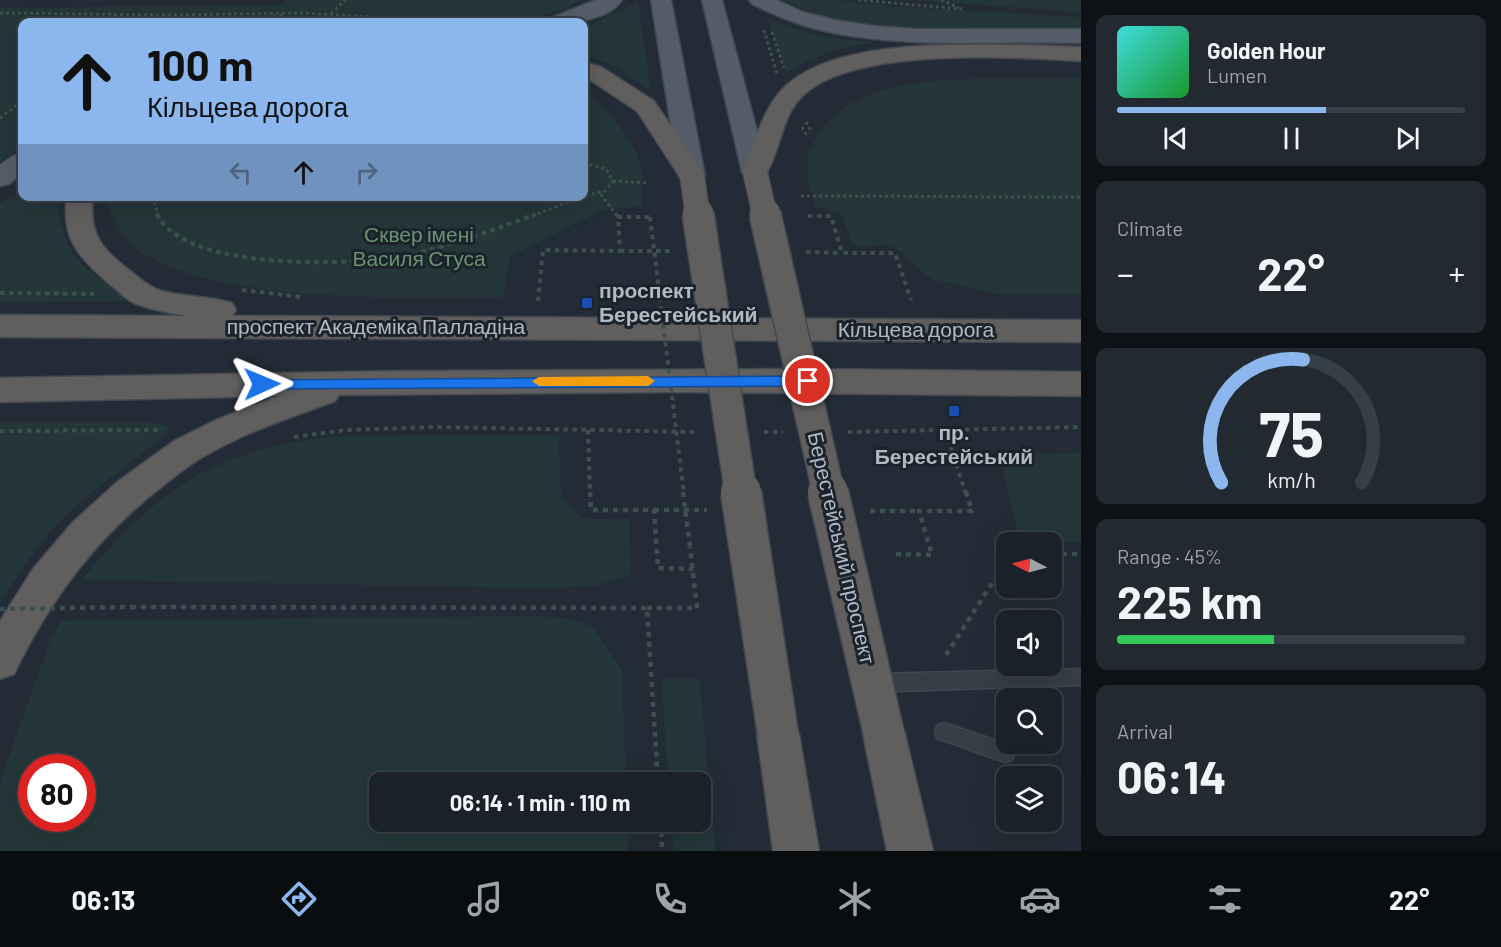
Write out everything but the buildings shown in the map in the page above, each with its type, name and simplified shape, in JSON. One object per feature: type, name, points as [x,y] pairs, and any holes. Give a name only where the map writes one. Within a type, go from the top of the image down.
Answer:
[{"type":"highway","points":[[755,172],[787,98],[832,69],[886,57],[957,52],[1081,54]]},
{"type":"highway","points":[[588,70],[646,106],[692,176],[796,851]]},
{"type":"highway","name":"Берестейський проспект","points":[[755,172],[910,851]]},
{"type":"highway","points":[[79,201],[77,208],[80,232],[91,253],[143,294],[194,307],[384,326]]},
{"type":"highway","name":"проспект Академіка Палладіна","points":[[0,326],[751,329]]},
{"type":"highway","name":"Кільцева дорога","points":[[751,329],[1081,332]]},
{"type":"highway","points":[[0,390],[357,382],[762,380],[1081,384]]},
{"type":"highway","points":[[0,662],[18,622],[49,574],[84,533],[121,498],[195,445],[257,415],[357,382]]},
{"type":"highway","points":[[1030,383],[1081,389]]},
{"type":"main road","points":[[573,18],[612,0]]},
{"type":"main road","points":[[661,0],[692,176]]},
{"type":"main road","name":"Берестейський проспект","points":[[712,0],[755,172]]},
{"type":"main road","points":[[761,1],[799,18],[867,30],[903,33],[1081,36]]},
{"type":"main road","points":[[0,178],[18,164]]},
{"type":"lane","points":[[872,682],[1081,677]]},
{"type":"lane","points":[[944,732],[996,750]]},
{"type":"path","points":[[331,15],[345,0]]},
{"type":"path","points":[[858,0],[963,9],[942,0]]},
{"type":"path","points":[[761,1],[792,94]]},
{"type":"path","points":[[0,13],[165,15],[301,13],[399,18]]},
{"type":"path","points":[[259,18],[301,13]]},
{"type":"path","points":[[763,28],[777,74]]},
{"type":"path","points":[[0,118],[18,104]]},
{"type":"path","points":[[588,164],[602,166],[608,171],[613,181]]},
{"type":"path","points":[[613,181],[648,183]]},
{"type":"path","points":[[588,196],[601,194],[608,190],[613,181]]},
{"type":"path","points":[[549,301],[538,301],[543,250],[620,251],[618,217],[601,194]]},
{"type":"path","points":[[801,196],[1081,197]]},
{"type":"path","points":[[153,201],[154,209],[164,227],[193,245],[244,258],[350,263],[406,255],[511,224],[571,201]]},
{"type":"path","points":[[808,216],[831,216],[842,253],[895,253],[911,300]]},
{"type":"path","points":[[0,609],[131,607],[698,608],[650,217],[618,217]]},
{"type":"path","points":[[283,439],[325,430],[398,428],[501,427],[648,431]]},
{"type":"path","points":[[881,432],[1081,427]]},
{"type":"path","points":[[0,430],[158,428],[165,432]]},
{"type":"path","points":[[588,430],[591,510],[711,510]]},
{"type":"path","points":[[861,511],[972,511],[945,430]]},
{"type":"path","points":[[654,510],[658,568],[693,569]]},
{"type":"path","points":[[896,554],[932,555],[919,511]]},
{"type":"path","points":[[1062,554],[1081,554]]},
{"type":"path","points":[[930,681],[996,578]]},
{"type":"path","points":[[647,608],[657,772]]},
{"type":"path","points":[[662,832],[663,851]]},
{"type":"green space","points":[[286,0],[581,0],[557,12],[533,18],[18,18],[18,149],[0,162],[0,8],[284,5]]},
{"type":"green space","points":[[785,0],[837,0],[895,7],[1081,17],[1081,30],[875,25],[828,17],[805,10]]},
{"type":"green space","points":[[915,0],[1081,0],[1081,12],[926,1]]},
{"type":"green space","points":[[638,2],[651,91],[618,68],[588,56],[588,26]]},
{"type":"green space","points":[[767,17],[820,36],[876,42],[830,52],[786,73]]},
{"type":"green space","points":[[1081,79],[1081,295],[997,294],[931,279],[892,245],[854,246],[841,214],[815,206],[808,175],[809,151],[835,115],[858,100],[884,90],[942,80]]},
{"type":"green space","name":"Сквер імені Василя Стуса","points":[[588,95],[612,116],[620,127],[635,150],[642,173],[641,206],[602,210],[510,256],[503,297],[409,298],[344,296],[275,290],[211,279],[157,261],[121,234],[111,201],[588,201]]},
{"type":"green space","points":[[18,192],[18,201],[58,201],[65,238],[81,264],[106,282],[143,301],[0,302],[0,203]]},
{"type":"green space","points":[[0,422],[152,423],[168,426],[166,435],[97,488],[59,522],[35,551],[0,604]]},
{"type":"green space","points":[[559,435],[560,484],[563,498],[582,519],[629,519],[630,574],[596,586],[540,588],[82,580],[133,524],[159,501],[216,466],[284,444],[332,437]]},
{"type":"green space","points":[[1081,453],[1081,542],[1062,541],[1062,532],[1018,532],[999,454]]},
{"type":"green space","points":[[539,616],[569,619],[592,626],[622,670],[626,772],[369,772],[369,832],[627,832],[628,851],[0,851],[0,783],[49,643],[61,621]]},
{"type":"green space","points":[[661,678],[699,679],[708,772],[668,772]]},
{"type":"green space","points":[[711,800],[716,851],[674,851],[673,832],[711,832]]},
{"type":"slow traffic","points":[[539,381],[648,381]]},
{"type":"place","name":"проспект Берестейський","points":[[587,303]]},
{"type":"place","name":"пр. Берестейський","points":[[954,411]]},
{"type":"route","points":[[262,384],[808,381]]}]
